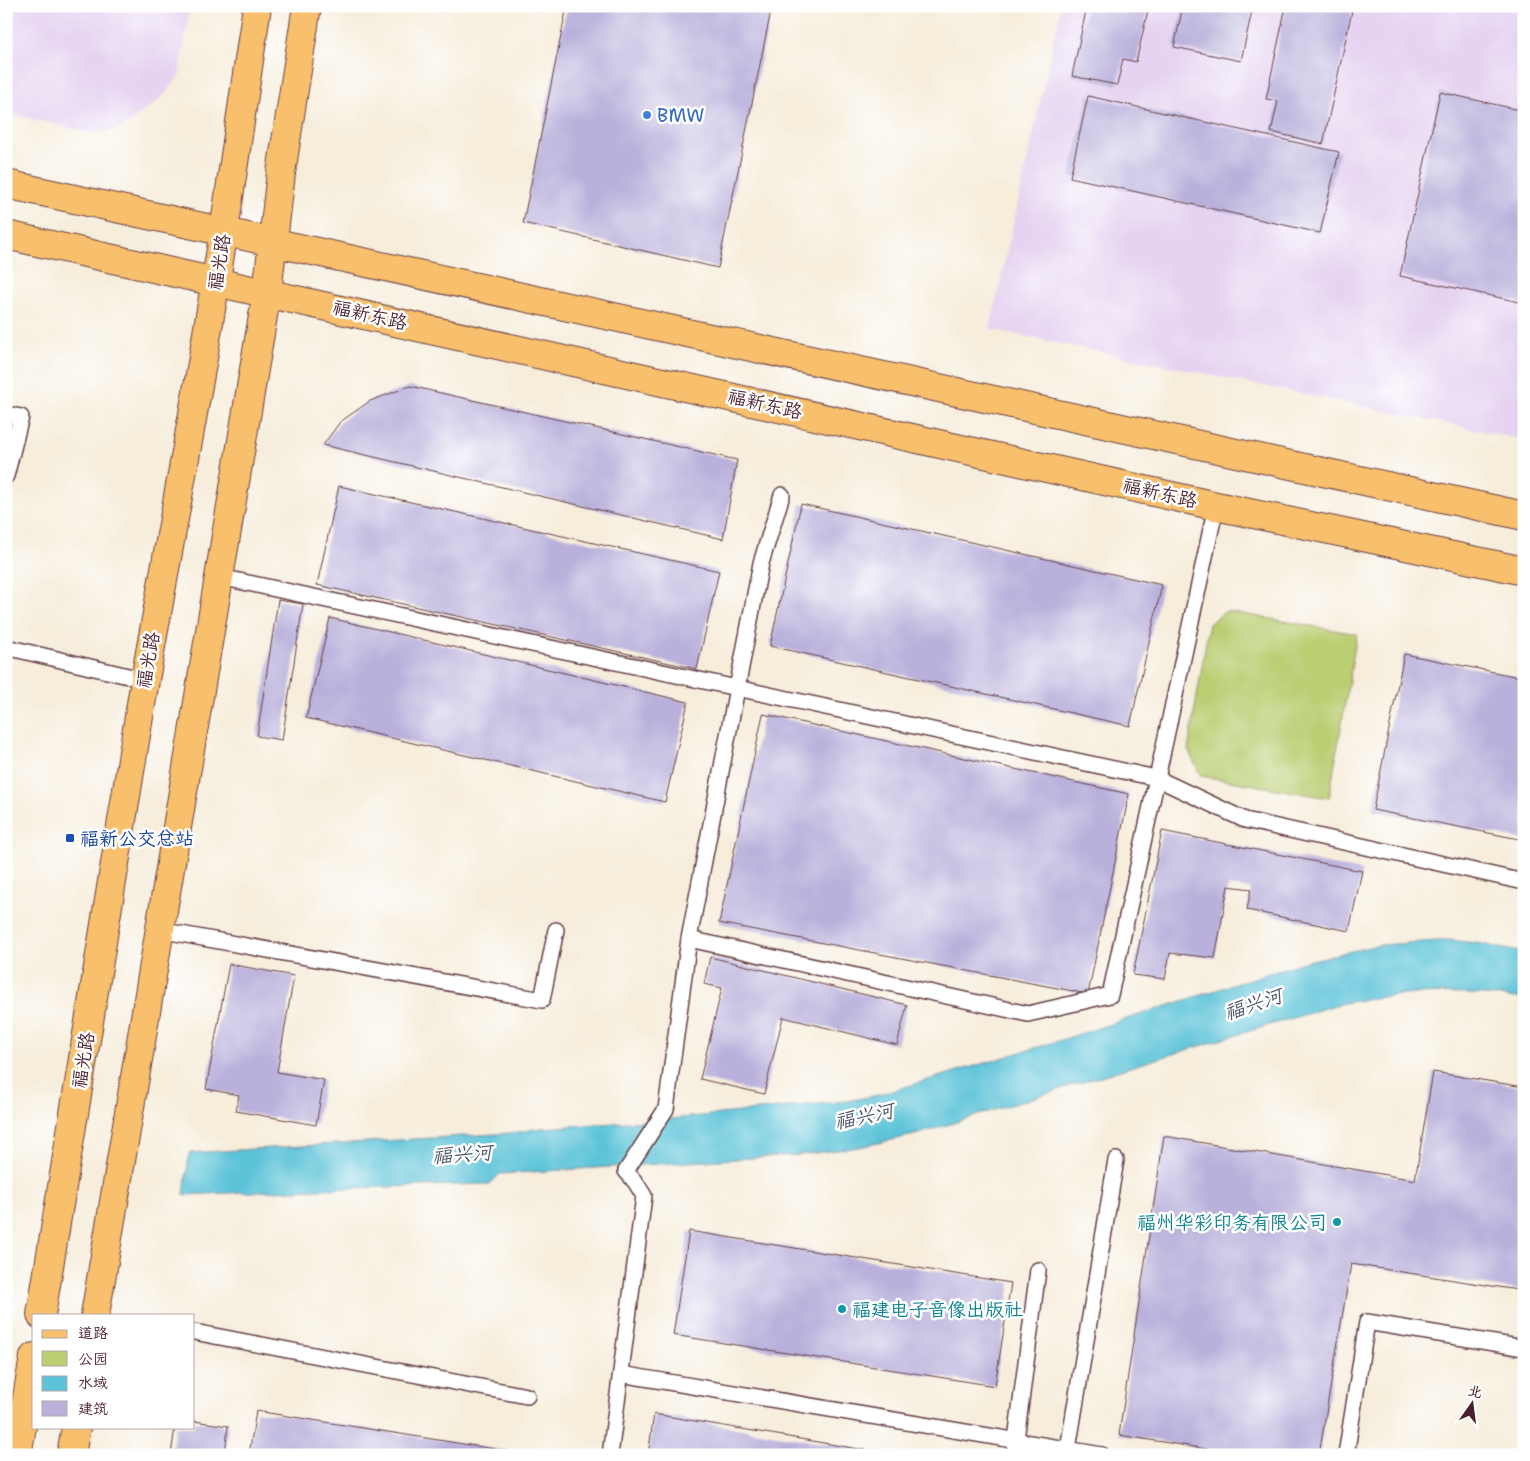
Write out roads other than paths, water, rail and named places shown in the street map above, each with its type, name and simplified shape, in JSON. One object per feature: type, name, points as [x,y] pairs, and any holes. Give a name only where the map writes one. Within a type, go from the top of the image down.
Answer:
[{"type":"main road","name":"福光路","points":[[41,1314],[145,680],[216,281],[257,6]]},
{"type":"main road","points":[[99,1314],[158,930],[220,577],[267,292],[281,173],[307,6]]},
{"type":"main road","points":[[6,184],[1524,516]]},
{"type":"main road","name":"福新东路","points":[[6,235],[1216,506],[1524,571]]},
{"type":"main road","points":[[17,1455],[32,1369]]},
{"type":"main road","points":[[71,1455],[76,1428]]},
{"type":"lane","points":[[6,414],[21,417],[6,476]]},
{"type":"lane","points":[[610,1455],[644,1196],[626,1171],[666,1109],[689,939],[761,563],[782,495]]},
{"type":"lane","points":[[689,939],[1028,1014],[1110,995],[1216,506]]},
{"type":"lane","points":[[220,577],[1156,778],[1246,820],[1524,882]]},
{"type":"lane","points":[[6,647],[145,680]]},
{"type":"lane","points":[[158,930],[542,1000],[556,930]]},
{"type":"lane","points":[[1067,1452],[1116,1160]]},
{"type":"lane","points":[[1015,1448],[1038,1270]]},
{"type":"lane","points":[[1346,1455],[1367,1322],[1524,1348]]},
{"type":"lane","points":[[195,1332],[527,1396]]},
{"type":"lane","points":[[621,1374],[1015,1448],[1102,1455]]},
{"type":"water","name":"福兴河","points":[[1449,940],[1477,943],[1524,953],[1524,999],[1431,994],[1386,997],[1339,1004],[1114,1072],[919,1134],[860,1147],[799,1155],[500,1174],[490,1184],[184,1195],[189,1153],[511,1133],[542,1128],[671,1119],[847,1101],[878,1095],[1058,1041],[1300,963],[1380,945]]},
{"type":"place","name":"BMW","points":[[647,115]]},
{"type":"place","name":"福新公交总站","points":[[70,838]]},
{"type":"place","name":"福州华彩印务有限公司","points":[[1337,1222]]},
{"type":"place","name":"福建电子音像出版社","points":[[842,1309]]}]
